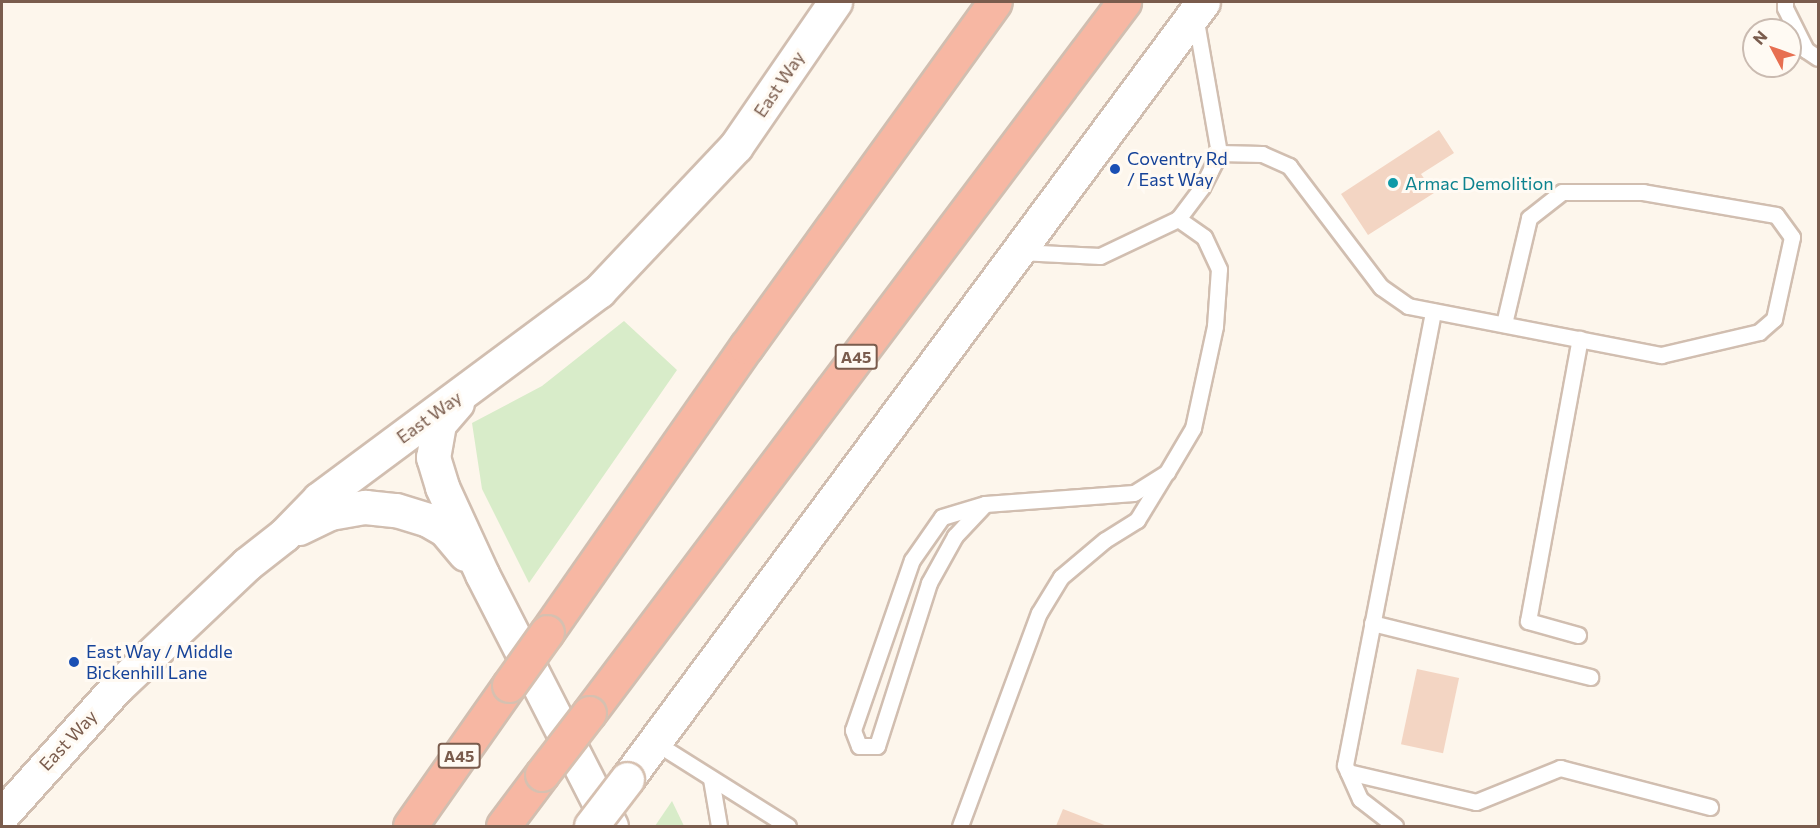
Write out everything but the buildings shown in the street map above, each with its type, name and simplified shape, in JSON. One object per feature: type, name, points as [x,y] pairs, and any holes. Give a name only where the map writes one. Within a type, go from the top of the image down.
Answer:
[{"type":"highway","name":"A45","points":[[410,826],[753,338],[994,2]]},
{"type":"highway","name":"A45","points":[[503,826],[1124,2]]},
{"type":"street","name":"East Way","points":[[2,814],[117,687],[247,564],[284,535],[319,499],[599,291],[736,146],[835,2]]},
{"type":"street","points":[[591,826],[656,743],[1199,7]]},
{"type":"street","points":[[469,388],[439,424],[433,457],[442,487],[482,574],[612,826]]},
{"type":"street","points":[[284,535],[330,513],[365,507],[396,510],[428,520],[445,530],[482,574]]},
{"type":"lane","points":[[1785,2],[1785,8],[1806,50],[1818,58]]},
{"type":"lane","points":[[1019,252],[1100,256],[1178,219],[1202,187],[1219,153],[1199,7]]},
{"type":"lane","points":[[1219,153],[1262,154],[1289,166],[1381,287],[1408,306],[1661,355],[1759,332],[1774,319],[1792,237],[1776,215],[1643,192],[1562,192],[1529,218],[1503,324]]},
{"type":"lane","points":[[960,826],[1039,613],[1061,577],[1105,540],[1137,520],[1193,428],[1215,326],[1219,269],[1204,237],[1178,219]]},
{"type":"lane","points":[[1395,826],[1360,799],[1345,765],[1433,311]]},
{"type":"lane","points":[[1578,635],[1528,621],[1580,339]]},
{"type":"lane","points":[[985,504],[955,536],[929,583],[877,746],[859,746],[853,730],[912,560],[942,517],[985,504],[1134,493],[1167,472]]},
{"type":"lane","points":[[1372,623],[1590,677]]},
{"type":"lane","points":[[656,743],[789,826]]},
{"type":"lane","points":[[1348,772],[1476,802],[1560,768],[1710,807]]},
{"type":"lane","points":[[711,779],[719,826]]},
{"type":"green space","points":[[624,321],[677,370],[529,583],[482,489],[472,423],[542,386]]},
{"type":"green space","points":[[672,801],[684,826],[655,826]]},
{"type":"place","name":"Coventry Rd / East Way","points":[[1115,169]]},
{"type":"place","name":"Armac Demolition","points":[[1393,183]]},
{"type":"place","name":"East Way / Middle Bickenhill Lane","points":[[74,662]]}]
